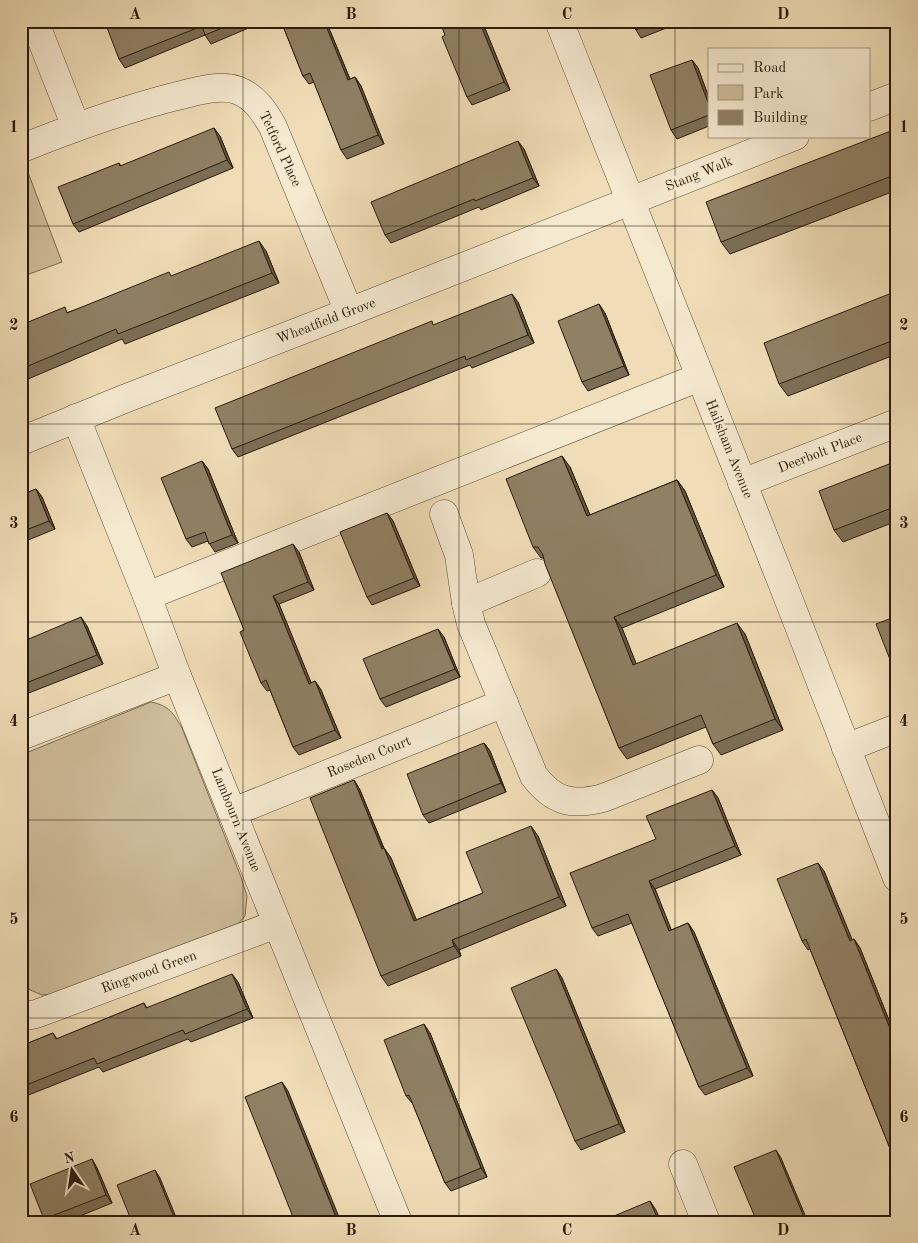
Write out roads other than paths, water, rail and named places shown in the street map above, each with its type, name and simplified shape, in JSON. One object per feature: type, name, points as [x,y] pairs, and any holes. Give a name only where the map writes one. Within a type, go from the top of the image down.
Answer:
[{"type":"street","name":"Hailsham Avenue","points":[[558,21],[631,201],[897,878]]},
{"type":"street","points":[[39,33],[76,127]]},
{"type":"street","name":"Tetford Place","points":[[25,146],[120,111],[195,92],[226,88],[236,90],[248,96],[266,114],[273,127],[349,312]]},
{"type":"street","points":[[870,107],[897,96]]},
{"type":"street","name":"Stang Walk","points":[[631,201],[790,138]]},
{"type":"street","name":"Wheatfield Grove","points":[[21,441],[631,201]]},
{"type":"street","points":[[147,596],[700,377]]},
{"type":"street","name":"Lambourn Avenue","points":[[76,418],[177,676],[398,1222]]},
{"type":"street","name":"Deerbolt Place","points":[[742,482],[897,423]]},
{"type":"street","points":[[444,514],[460,555],[466,604],[471,624],[534,776],[544,789],[558,798],[571,802],[587,802],[699,760]]},
{"type":"street","points":[[466,604],[537,573]]},
{"type":"street","points":[[21,736],[177,676]]},
{"type":"street","name":"Roseden Court","points":[[233,812],[504,703]]},
{"type":"street","points":[[846,748],[897,728]]},
{"type":"street","name":"Ringwood Green","points":[[21,1017],[36,1014],[277,924]]},
{"type":"street","points":[[682,1164],[706,1222]]}]
